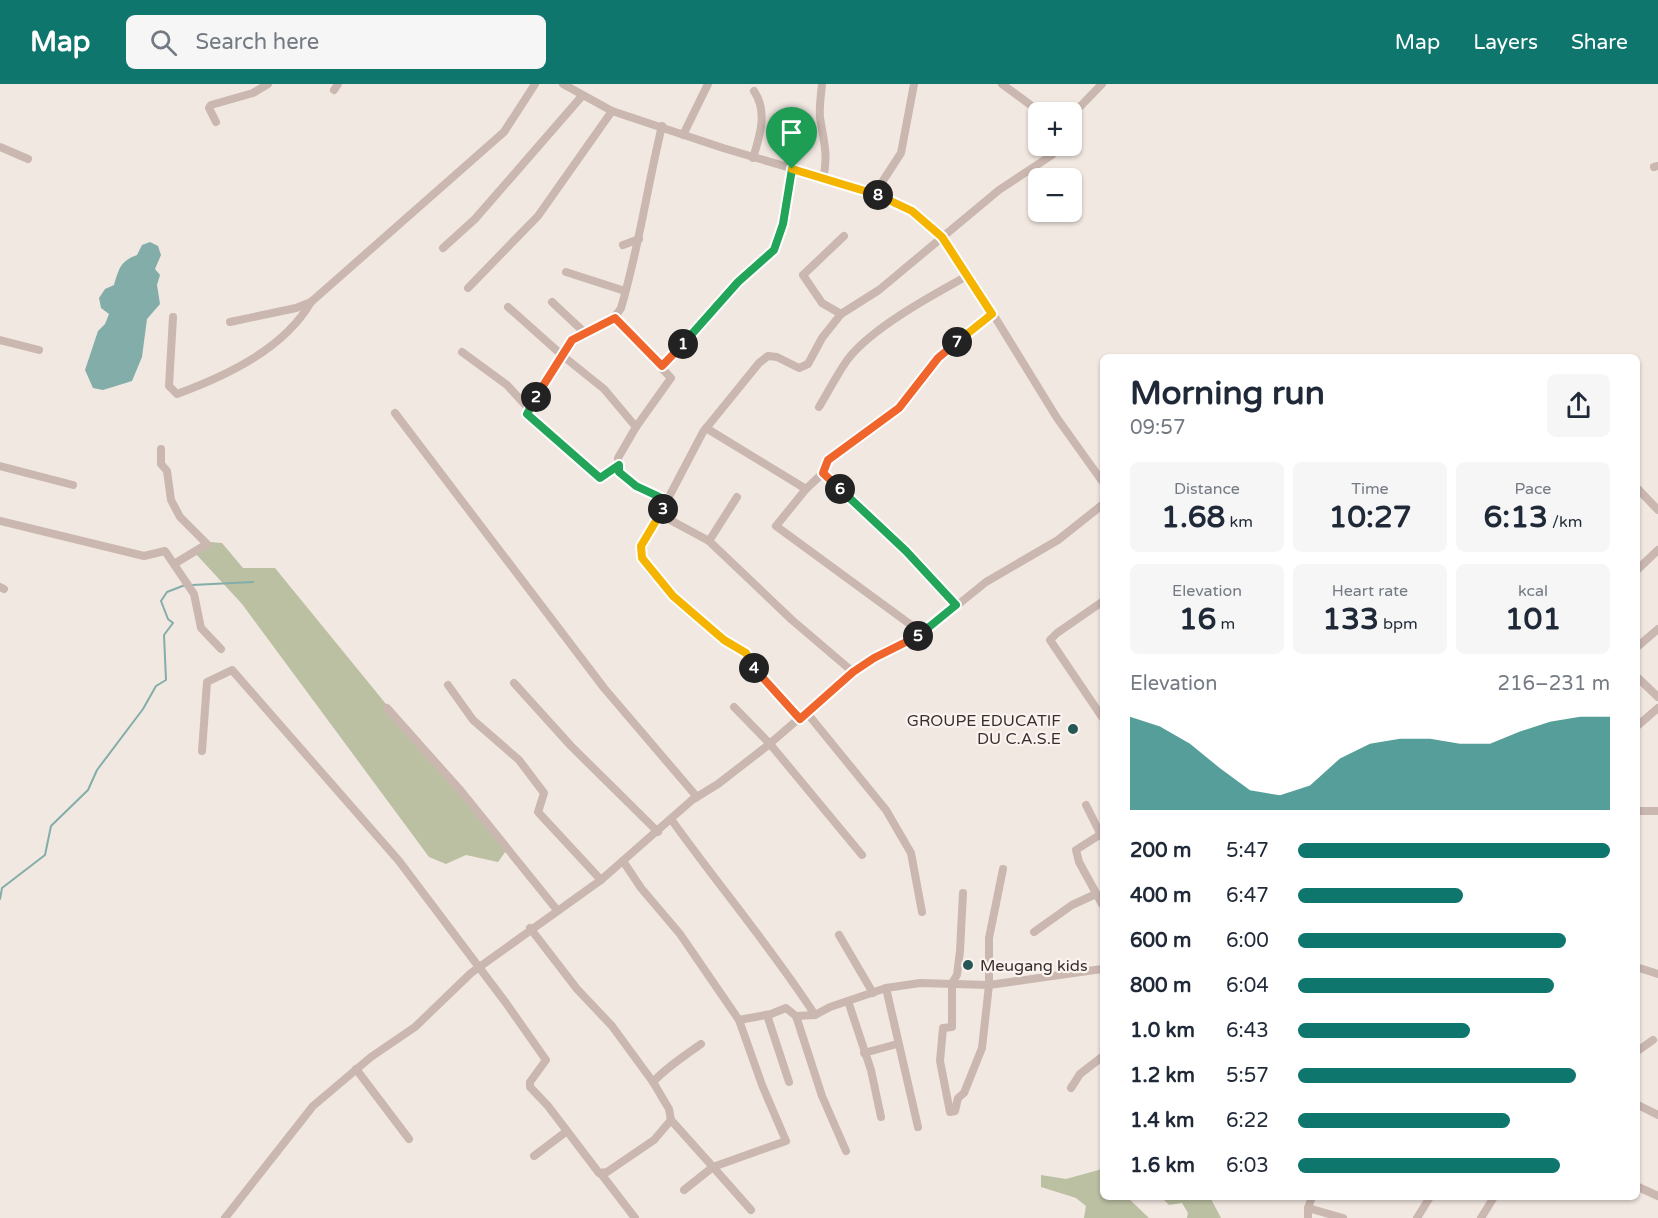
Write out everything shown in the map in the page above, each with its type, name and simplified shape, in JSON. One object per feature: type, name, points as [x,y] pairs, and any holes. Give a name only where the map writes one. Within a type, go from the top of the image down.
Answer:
[{"type":"street","points":[[216,122],[208,108],[211,105],[253,93],[268,84]]},
{"type":"street","points":[[230,322],[296,308],[311,302],[504,132],[535,84]]},
{"type":"street","points":[[563,84],[612,111],[753,158],[874,194],[912,211],[942,237],[969,275],[1057,418],[1100,478]]},
{"type":"street","points":[[683,135],[708,84]]},
{"type":"street","points":[[822,84],[820,115],[826,145],[823,178]]},
{"type":"street","points":[[874,194],[901,153],[910,117],[914,84]]},
{"type":"street","points":[[1002,84],[1028,103]]},
{"type":"street","points":[[1082,105],[1102,84]]},
{"type":"street","points":[[753,158],[762,127],[762,111],[754,91]]},
{"type":"street","points":[[443,248],[475,219],[582,96]]},
{"type":"street","points":[[468,288],[538,216],[612,111]]},
{"type":"street","points":[[619,465],[600,478],[527,414],[572,340],[615,318],[625,291],[639,238],[646,191],[662,126]]},
{"type":"street","points":[[0,147],[28,159]]},
{"type":"street","points":[[922,912],[918,881],[906,845],[886,810],[804,716],[757,674],[746,653],[724,640],[673,596],[649,570],[642,558],[641,546],[661,515],[666,500],[706,428],[759,363],[768,356],[777,357],[799,368],[808,364],[822,339],[841,314],[879,290],[999,190],[1050,156]]},
{"type":"street","points":[[662,366],[738,282],[774,250],[783,224],[792,169]]},
{"type":"street","points":[[841,314],[822,303],[803,275],[844,236]]},
{"type":"street","points":[[623,245],[639,238]]},
{"type":"street","points":[[566,272],[625,291]]},
{"type":"street","points":[[819,407],[849,359],[862,345],[909,311],[969,275]]},
{"type":"street","points":[[172,317],[170,386],[177,394],[214,380],[281,341],[303,317],[311,302]]},
{"type":"street","points":[[552,302],[585,333]]},
{"type":"street","points":[[508,307],[604,389],[636,427]]},
{"type":"street","points":[[922,633],[776,526],[806,489],[823,473],[828,460],[899,408],[938,358],[992,314]]},
{"type":"street","points":[[615,318],[671,378],[636,427],[618,458],[619,472],[626,479],[666,500]]},
{"type":"street","points":[[0,340],[39,350]]},
{"type":"street","points":[[462,352],[507,385],[529,409]]},
{"type":"street","points":[[395,413],[604,688],[696,797]]},
{"type":"street","points":[[706,428],[806,489]]},
{"type":"street","points":[[161,449],[161,464],[167,471],[171,500],[180,517],[207,544],[174,564]]},
{"type":"street","points":[[0,466],[73,485]]},
{"type":"street","points":[[823,473],[906,551],[956,605]]},
{"type":"street","points":[[1640,492],[1658,510]]},
{"type":"street","points":[[710,541],[737,497]]},
{"type":"street","points":[[225,1218],[313,1106],[356,1069],[415,1027],[479,966],[601,880],[696,797],[718,784],[770,744],[853,672],[874,658],[922,633],[986,582],[1058,540],[1100,507]]},
{"type":"street","points":[[661,515],[710,541],[792,620],[853,672]]},
{"type":"street","points":[[0,521],[144,556],[165,551],[194,594],[201,628],[221,648]]},
{"type":"street","points":[[1640,567],[1658,550]]},
{"type":"street","points":[[1100,603],[1050,640],[1100,714]]},
{"type":"street","points":[[1640,645],[1658,629]]},
{"type":"street","points":[[202,751],[207,682],[232,670],[365,819],[479,966],[542,1053],[545,1064],[530,1082],[530,1087],[635,1218]]},
{"type":"street","points":[[1640,680],[1658,697]]},
{"type":"street","points":[[514,682],[571,746],[658,832]]},
{"type":"street","points":[[448,685],[472,720],[534,777],[544,793],[540,814],[601,880]]},
{"type":"street","points":[[734,707],[770,744],[862,855]]},
{"type":"street","points":[[387,708],[461,791],[557,910]]},
{"type":"street","points":[[1640,724],[1658,708]]},
{"type":"street","points":[[1086,805],[1100,832]]},
{"type":"street","points":[[1640,811],[1658,811]]},
{"type":"street","points":[[671,819],[736,908],[784,967],[815,1015]]},
{"type":"street","points":[[1100,837],[1076,850],[1079,862],[1100,901]]},
{"type":"street","points":[[623,861],[641,888],[680,934],[739,1020],[762,1085],[786,1141],[713,1167],[684,1190]]},
{"type":"street","points":[[963,893],[960,951],[957,975],[952,983],[952,1027],[943,1028],[940,1061],[950,1112],[955,1111],[958,1098],[964,1093],[982,1050],[989,985],[989,938],[1003,869]]},
{"type":"street","points":[[1034,932],[1072,905],[1096,894]]},
{"type":"street","points":[[530,928],[577,989],[612,1026],[669,1108],[671,1120],[751,1210]]},
{"type":"street","points":[[839,935],[873,993]]},
{"type":"street","points":[[1640,968],[1658,974]]},
{"type":"street","points":[[796,1016],[815,1015],[886,988],[920,983],[989,985],[1100,969]]},
{"type":"street","points":[[886,988],[897,1044],[918,1127]]},
{"type":"street","points":[[848,1001],[881,1117]]},
{"type":"street","points":[[739,1020],[767,1015],[786,1008],[796,1016],[822,1096],[846,1151]]},
{"type":"street","points":[[767,1015],[789,1082]]},
{"type":"street","points":[[1640,1049],[1653,1040]]},
{"type":"street","points":[[652,1082],[671,1063],[679,1060],[700,1044]]},
{"type":"street","points":[[864,1053],[897,1044]]},
{"type":"street","points":[[1071,1088],[1080,1074],[1100,1059]]},
{"type":"street","points":[[356,1069],[409,1139]]},
{"type":"street","points":[[1640,1106],[1658,1115]]},
{"type":"street","points":[[602,1175],[654,1140],[671,1120]]},
{"type":"street","points":[[534,1156],[567,1131]]},
{"type":"street","points":[[1640,1188],[1658,1196]]},
{"type":"street","points":[[1308,1218],[1311,1200]]},
{"type":"street","points":[[1417,1218],[1428,1200]]},
{"type":"street","points":[[1481,1218],[1492,1200]]},
{"type":"street","points":[[1308,1208],[1343,1218]]},
{"type":"green space","points":[[210,542],[222,543],[243,568],[275,568],[506,851],[498,862],[466,855],[446,864],[429,857],[242,604],[195,553]]},
{"type":"green space","points":[[1100,1170],[1100,1200],[1130,1200],[1149,1218],[1084,1218],[1086,1206],[1076,1198],[1041,1187],[1041,1175],[1066,1179]]},
{"type":"green space","points":[[1164,1200],[1212,1200],[1221,1218],[1187,1218],[1188,1213],[1182,1203],[1169,1205]]},
{"type":"water","points":[[150,242],[158,246],[161,255],[155,269],[160,275],[157,285],[160,304],[147,319],[142,357],[132,381],[103,390],[93,388],[85,370],[98,331],[105,324],[109,314],[101,308],[99,298],[105,289],[114,285],[124,263],[137,255],[142,245]]},
{"type":"waterway","points":[[192,585],[253,582]]},
{"type":"waterway","points":[[0,899],[2,888],[45,855],[51,826],[88,790],[97,770],[143,709],[156,686],[166,680],[164,635],[173,623],[168,619],[161,601],[167,592],[185,585]]},
{"type":"place","name":"GROUPE EDUCATIF DU C.A.S.E","points":[[1073,729]]},
{"type":"place","name":"Meugang kids","points":[[968,965]]},
{"type":"route","points":[[792,169],[874,194],[912,211],[942,237],[969,275],[992,314],[938,358],[899,408],[828,460],[823,473],[906,551],[956,605],[942,619],[915,638],[874,658],[853,672],[800,719],[757,674],[746,653],[724,640],[673,596],[649,570],[640,552],[641,546],[661,515],[666,500],[626,479],[619,472],[619,465],[600,478],[527,414],[544,382],[563,356],[566,346],[572,340],[615,318],[662,366],[738,282],[774,250],[783,224],[792,169]]}]
